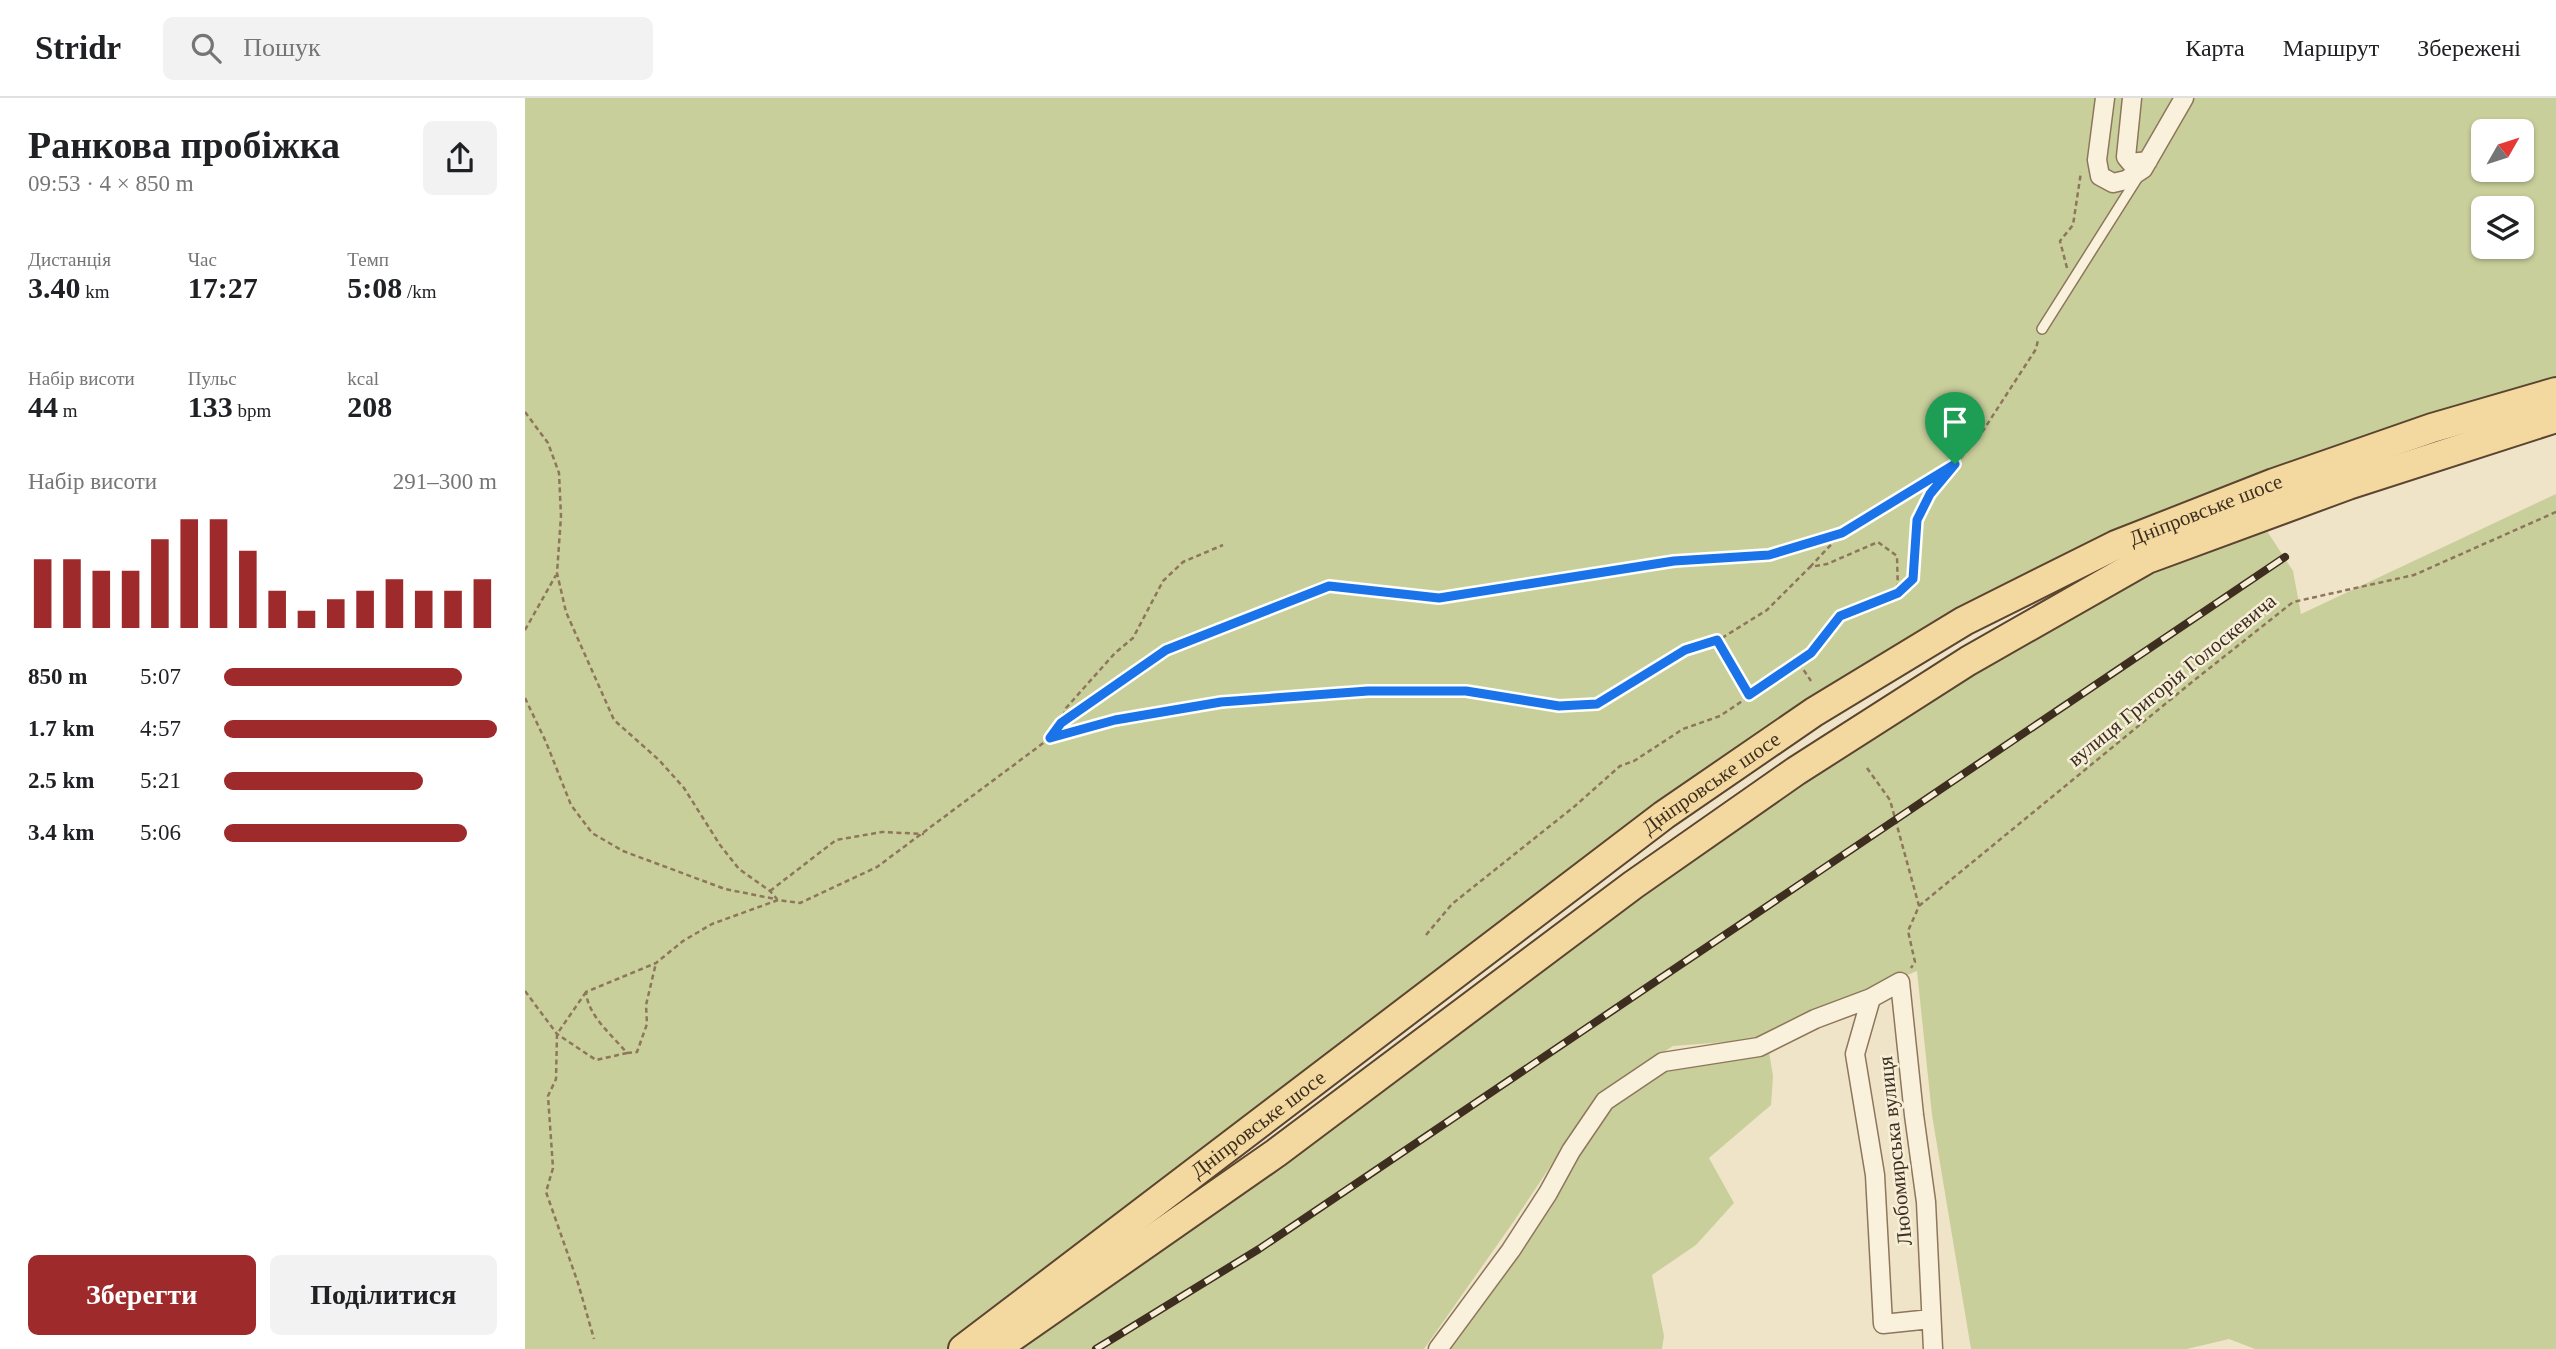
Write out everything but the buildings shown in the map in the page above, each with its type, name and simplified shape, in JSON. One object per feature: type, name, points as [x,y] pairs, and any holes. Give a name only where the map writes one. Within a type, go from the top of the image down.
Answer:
[{"type":"main road","name":"Дніпровське шосе","points":[[963,1349],[1664,816],[1814,712],[1964,621],[2116,545],[2274,482],[2432,428],[2556,392]]},
{"type":"main road","name":"Дніпровське шосе","points":[[995,1349],[1276,1153],[1644,878],[1796,771],[1968,661],[2147,559],[2348,485],[2556,418]]},
{"type":"street","points":[[2105,98],[2098,160],[2100,176],[2113,183],[2126,180],[2145,165],[2183,98]]},
{"type":"street","points":[[2132,98],[2126,157],[2131,163],[2145,165]]},
{"type":"street","points":[[1438,1349],[1511,1250],[1605,1101],[1663,1062],[1759,1047],[1815,1019],[1871,998],[1900,982]]},
{"type":"street","name":"Любомирська вулиця","points":[[1900,982],[1926,1202],[1933,1349]]},
{"type":"street","points":[[1871,998],[1855,1054],[1875,1175],[1883,1324],[1931,1320]]},
{"type":"lane","points":[[2042,330],[2145,165]]},
{"type":"path","points":[[2072,285],[2060,241],[2073,225],[2081,171],[2098,160]]},
{"type":"path","points":[[1426,935],[1452,904],[1575,806],[1620,766],[1634,761],[1683,729],[1720,716],[1811,653],[1840,616],[1898,593],[1913,579],[1917,520],[1930,494],[1977,440],[2036,349],[2042,330]]},
{"type":"path","points":[[525,413],[548,443],[559,473],[561,516],[557,573],[566,612],[614,720],[659,760],[684,788],[720,845],[739,869],[778,900]]},
{"type":"path","points":[[1061,723],[1166,650],[1329,586],[1439,598],[1674,561],[1769,555],[1842,533],[1955,464]]},
{"type":"path","name":"вулиця Григорія Голоскевича","points":[[1919,906],[2192,681],[2293,602],[2414,575],[2556,512]]},
{"type":"path","points":[[1050,738],[1115,720],[1221,702],[1368,691],[1466,691],[1559,706],[1597,704],[1685,650],[1717,640],[1767,610],[1842,533]]},
{"type":"path","points":[[1810,567],[1827,564],[1878,542],[1897,556],[1898,593]]},
{"type":"path","points":[[525,698],[571,806],[592,833],[624,851],[726,889],[800,903],[877,867],[1050,738],[1061,723],[1066,708],[1115,653],[1133,638],[1163,581],[1183,562],[1223,545]]},
{"type":"path","points":[[525,629],[557,573]]},
{"type":"path","points":[[1717,640],[1749,695]]},
{"type":"path","points":[[1799,663],[1811,681]]},
{"type":"path","points":[[1867,768],[1890,800],[1919,906],[1908,931],[1915,962],[1900,982]]},
{"type":"path","points":[[770,891],[837,840],[882,832],[924,834]]},
{"type":"path","points":[[594,1339],[578,1283],[546,1192],[553,1168],[548,1096],[556,1079],[557,1034],[586,992],[656,963],[683,941],[712,924],[778,900]]},
{"type":"path","points":[[525,991],[557,1034],[596,1060],[637,1052],[647,1024],[646,1005],[656,963]]},
{"type":"path","points":[[586,992],[587,1003],[594,1015],[627,1053]]},
{"type":"green space","points":[[525,98],[2556,98],[2556,392],[2116,545],[1814,712],[962,1349],[525,1349]]},
{"type":"green space","points":[[2556,494],[2556,1349],[2255,1349],[2229,1339],[2187,1349],[1971,1349],[1932,1115],[1917,971],[1753,1040],[1673,1046],[1599,1093],[1424,1349],[1020,1349],[1385,1087],[1670,873],[1970,669],[2134,582],[2265,528],[2293,571],[2301,614]]},
{"type":"green space","points":[[1769,1052],[1773,1076],[1771,1105],[1709,1158],[1734,1203],[1696,1245],[1652,1275],[1664,1336],[1662,1349],[1444,1349],[1608,1108],[1664,1071]]},
{"type":"railway","points":[[1096,1349],[1259,1249],[2285,557]]},
{"type":"route","points":[[1955,464],[1930,494],[1917,520],[1913,579],[1898,593],[1840,616],[1811,653],[1749,695],[1717,640],[1685,650],[1597,704],[1559,706],[1466,691],[1368,691],[1221,702],[1115,720],[1050,738],[1061,723],[1166,650],[1329,586],[1439,598],[1674,561],[1769,555],[1842,533],[1955,464]]}]
